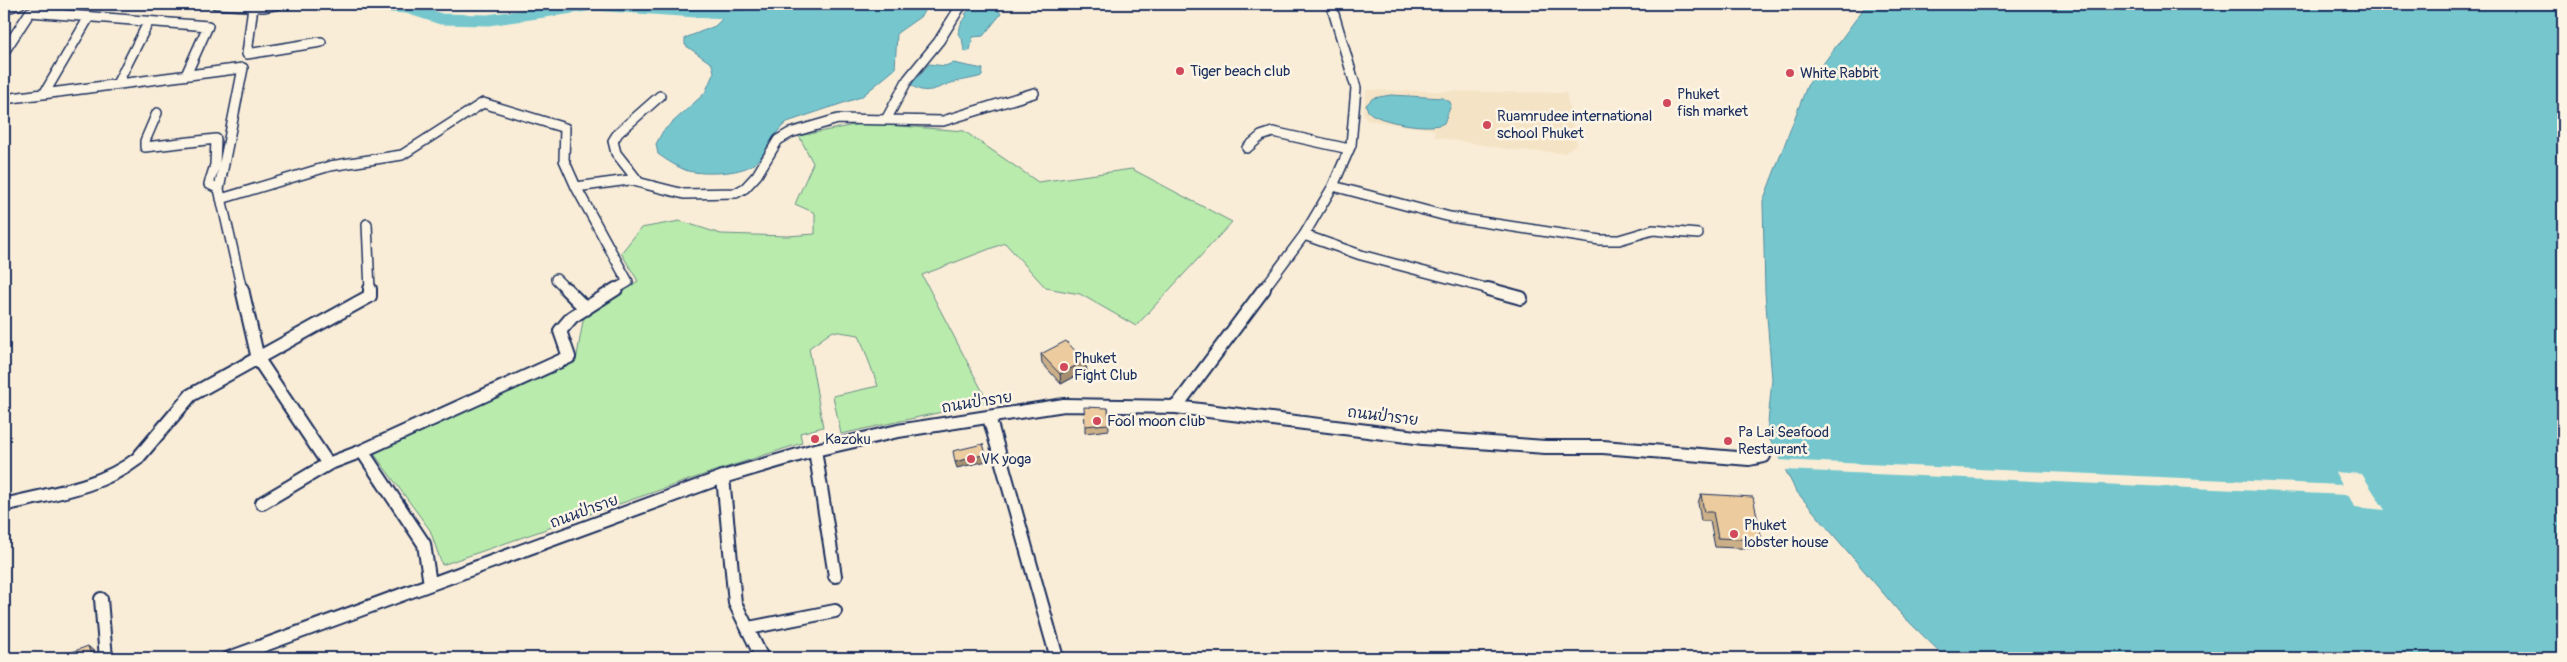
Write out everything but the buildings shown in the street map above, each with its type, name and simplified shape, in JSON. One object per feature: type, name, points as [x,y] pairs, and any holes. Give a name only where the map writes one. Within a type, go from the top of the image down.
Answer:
[{"type":"street","points":[[4,9],[20,4]]},
{"type":"street","points":[[216,4],[252,6],[279,4]]},
{"type":"street","points":[[887,118],[908,79],[939,41],[962,4]]},
{"type":"street","points":[[1176,407],[1304,235],[1333,186],[1349,149],[1356,88],[1331,4]]},
{"type":"street","points":[[252,6],[247,54],[321,42]]},
{"type":"street","points":[[4,52],[30,12],[208,26],[186,75]]},
{"type":"street","points":[[44,94],[90,16]]},
{"type":"street","points":[[117,84],[149,21]]},
{"type":"street","points":[[4,99],[243,68],[220,194],[258,360],[328,464]]},
{"type":"street","points":[[576,187],[638,181],[684,194],[736,193],[745,188],[757,175],[775,144],[785,135],[838,119],[949,120],[1034,93]]},
{"type":"street","points":[[638,181],[616,153],[613,141],[618,133],[660,96]]},
{"type":"street","points":[[220,194],[330,166],[402,155],[483,103],[565,128],[564,160],[576,187],[628,282],[572,317],[560,331],[569,357],[362,451],[328,464],[262,503]]},
{"type":"street","points":[[157,113],[145,141],[145,147],[216,139],[215,165],[209,184],[220,194]]},
{"type":"street","points":[[1247,148],[1262,136],[1273,132],[1349,149]]},
{"type":"street","points":[[1333,186],[1450,217],[1600,240],[1619,240],[1653,230],[1698,234]]},
{"type":"street","points":[[4,505],[110,476],[128,466],[136,460],[175,409],[191,395],[258,360],[370,296],[367,224]]},
{"type":"street","points":[[1304,235],[1362,255],[1520,298]]},
{"type":"street","points":[[556,279],[586,308]]},
{"type":"street","name":"ถนนป่าราย","points":[[229,658],[724,477],[815,450],[898,431],[1064,406],[1176,407],[1423,438],[1546,447],[1604,447],[1748,459],[1764,456]]},
{"type":"street","points":[[989,417],[1057,658]]},
{"type":"street","points":[[815,450],[835,576]]},
{"type":"street","points":[[362,451],[424,544],[430,584]]},
{"type":"street","points":[[724,477],[735,603],[749,628],[762,658]]},
{"type":"street","points":[[101,599],[106,658]]},
{"type":"street","points":[[749,628],[836,611]]},
{"type":"shaded area","name":"Ruamrudee international school Phuket","points":[[1367,90],[1566,93],[1577,144],[1565,153],[1512,150],[1434,137],[1435,130],[1366,120],[1363,111]]},
{"type":"green space","points":[[864,123],[964,131],[1038,182],[1132,169],[1232,222],[1136,326],[1080,294],[1046,288],[1005,243],[922,275],[988,402],[841,434],[833,396],[878,386],[859,335],[833,331],[809,348],[823,427],[800,433],[802,443],[442,565],[430,530],[372,451],[576,361],[584,315],[638,281],[621,253],[641,228],[680,221],[721,234],[787,236],[815,234],[815,213],[795,204],[813,163],[799,136]]},
{"type":"water","points":[[756,4],[930,4],[920,17],[897,33],[895,69],[861,97],[787,122],[778,131],[756,162],[743,169],[714,173],[684,170],[658,154],[656,144],[663,131],[705,93],[714,72],[712,64],[685,45],[685,38],[715,26],[730,11],[746,10]]},
{"type":"water","points":[[971,4],[995,5],[1001,14],[983,36],[973,37],[970,50],[967,52],[964,50],[962,38],[958,34],[962,21],[967,16],[965,14],[973,7]]},
{"type":"water","points":[[1867,4],[2563,4],[2563,658],[1946,658],[1901,614],[1796,491],[1767,434],[1772,379],[1765,292],[1763,201],[1807,86]]},
{"type":"water","points":[[953,63],[983,69],[982,76],[926,91],[911,85],[929,64],[945,66]]},
{"type":"water","points":[[1391,95],[1443,98],[1450,102],[1451,105],[1444,123],[1428,126],[1393,122],[1382,119],[1368,111],[1366,105],[1373,98]]},
{"type":"pier","points":[[1777,460],[2342,485],[2335,472],[2362,474],[2385,510],[2355,507],[2348,495],[1783,470]]},
{"type":"waterway","points":[[346,4],[407,8],[441,19],[488,20],[594,5],[725,14]]},
{"type":"place","name":"Tiger beach club","points":[[1180,71]]},
{"type":"place","name":"White Rabbit","points":[[1790,73]]},
{"type":"place","name":"Phuket fish market","points":[[1667,103]]},
{"type":"place","name":"Ruamrudee international school Phuket","points":[[1487,125]]},
{"type":"place","name":"Phuket Fight Club","points":[[1064,367]]},
{"type":"place","name":"Fool moon club","points":[[1097,421]]},
{"type":"place","name":"Kazoku","points":[[815,439]]},
{"type":"place","name":"Pa Lai Seafood Restaurant","points":[[1728,441]]},
{"type":"place","name":"VK yoga","points":[[971,459]]},
{"type":"place","name":"Phuket lobster house","points":[[1734,534]]}]
